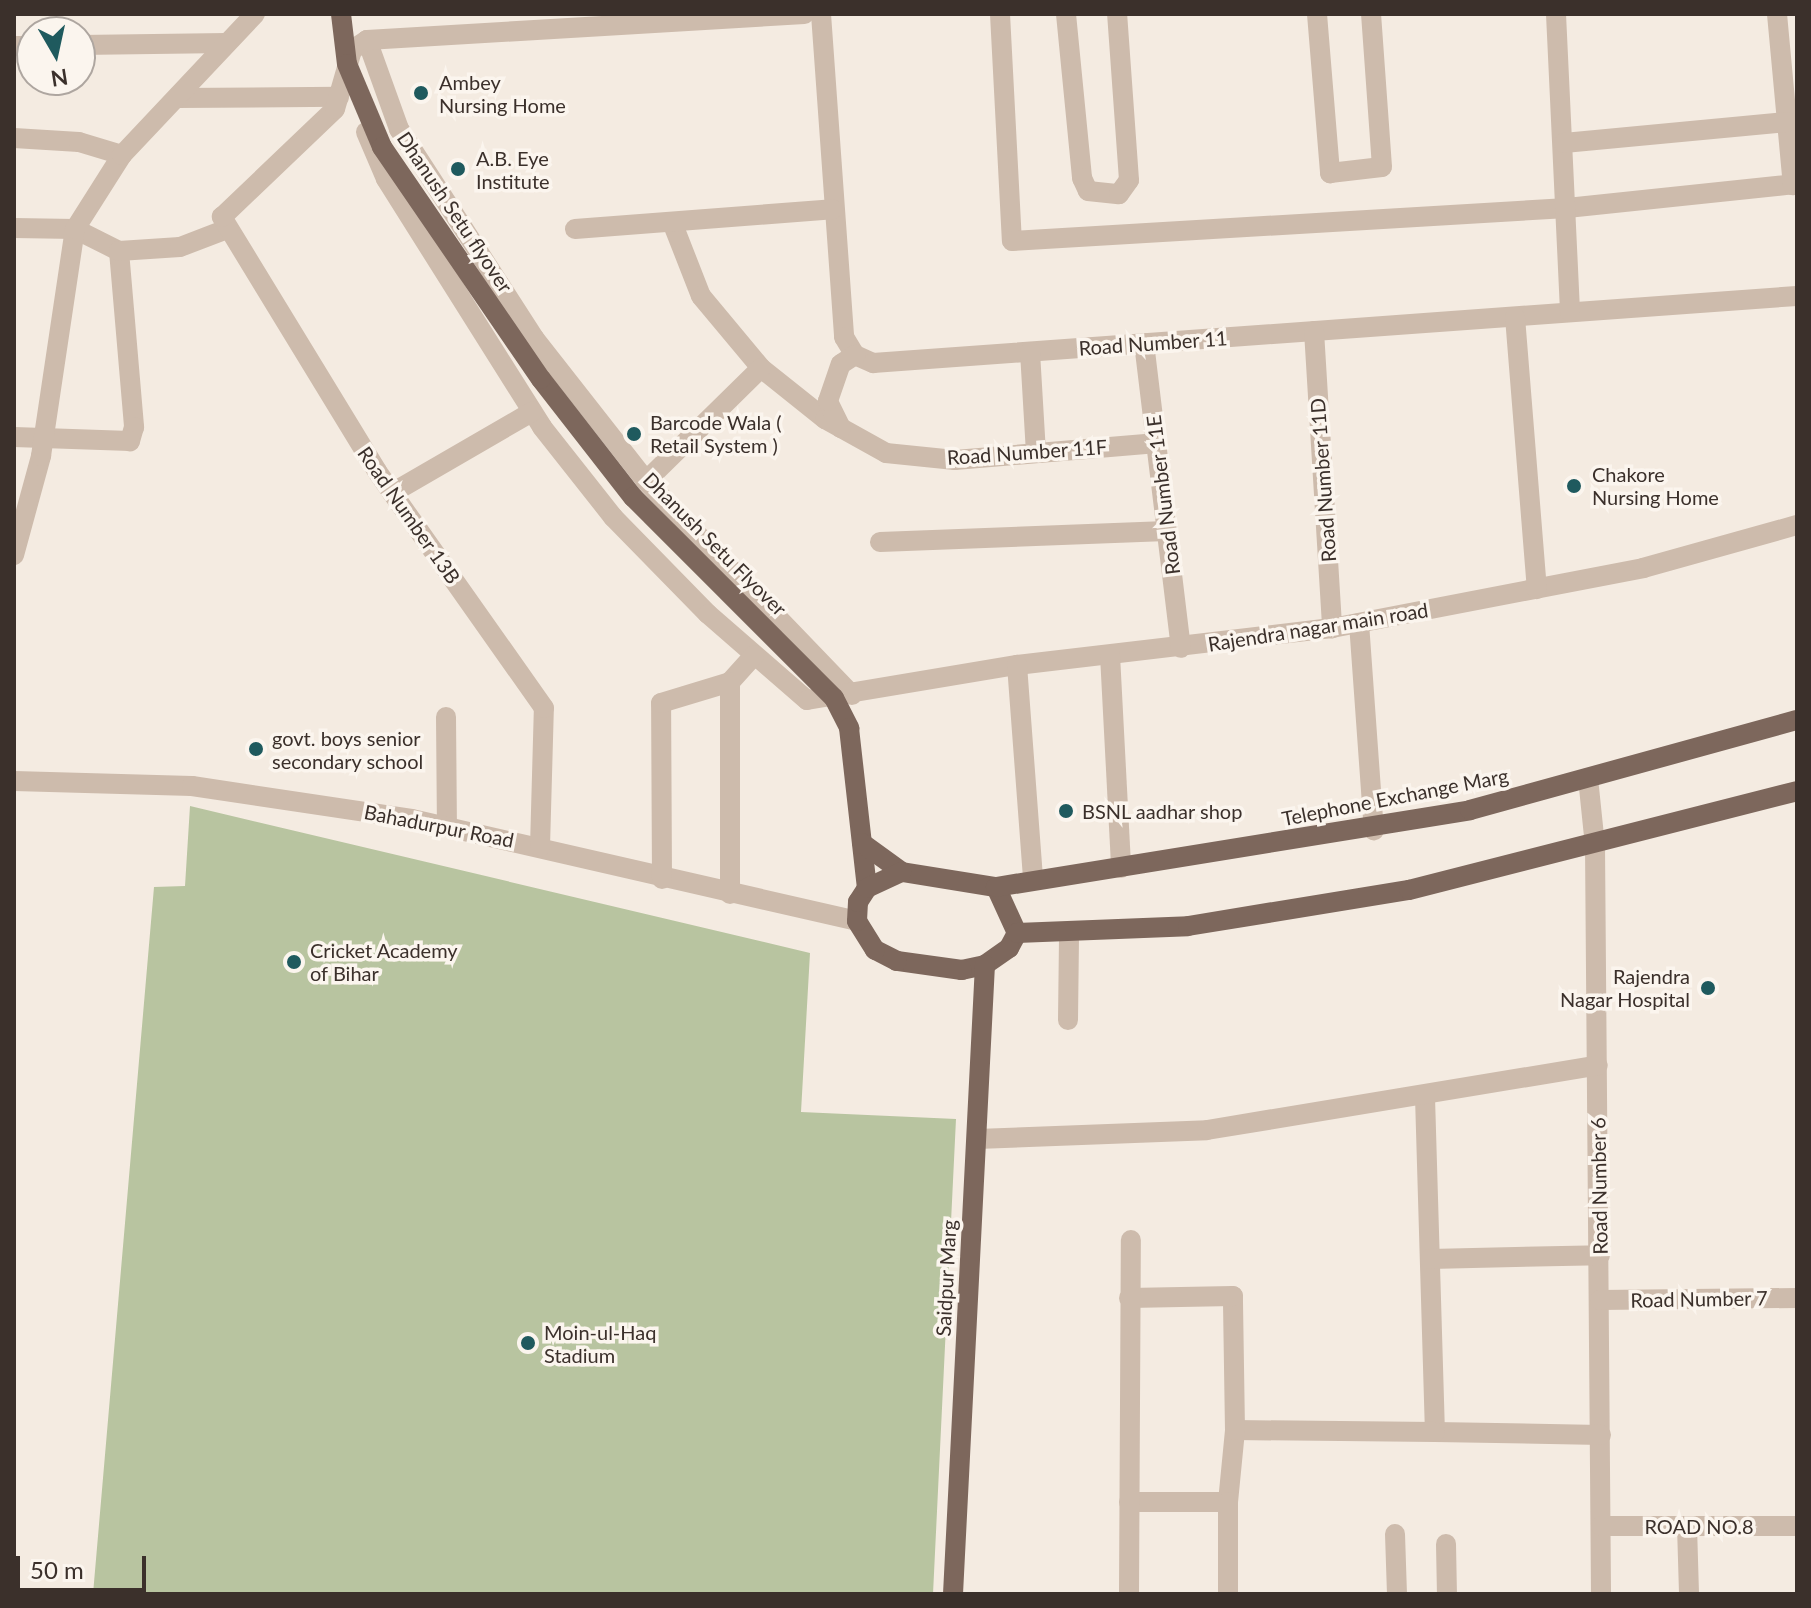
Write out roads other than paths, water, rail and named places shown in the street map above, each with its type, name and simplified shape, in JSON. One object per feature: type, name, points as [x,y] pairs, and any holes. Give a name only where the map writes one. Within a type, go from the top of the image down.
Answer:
[{"type":"main road","name":"Dhanush Setu flyover","points":[[341,14],[347,64],[382,147],[541,379]]},
{"type":"main road","name":"Dhanush Setu Flyover","points":[[541,379],[633,497],[838,693]]},
{"type":"main road","points":[[838,693],[849,728],[867,888],[857,921],[875,950],[897,961],[962,970],[985,965],[1017,933],[1188,926],[1321,904],[1595,846],[1797,791]]},
{"type":"main road","name":"Telephone Exchange Marg","points":[[996,887],[1374,830],[1588,778],[1797,720]]},
{"type":"main road","points":[[862,843],[902,872],[996,887],[1017,933]]},
{"type":"main road","points":[[867,888],[902,872]]},
{"type":"main road","name":"Saidpur Marg","points":[[953,1594],[985,965]]},
{"type":"street","points":[[14,555],[43,441],[75,229],[122,155],[255,14]]},
{"type":"street","points":[[14,228],[75,229],[119,251],[180,247],[227,229],[222,217],[235,198],[335,109],[352,50],[367,40],[804,14]]},
{"type":"street","points":[[821,14],[832,209],[844,337],[855,355],[841,364],[828,401],[841,428]]},
{"type":"street","points":[[1000,14],[1012,241],[1567,208],[1795,184],[1777,14]]},
{"type":"street","points":[[1066,14],[1082,178],[1088,191],[1119,194],[1129,180],[1117,14]]},
{"type":"street","points":[[1317,14],[1330,173],[1382,167],[1371,14]]},
{"type":"street","points":[[1556,14],[1570,312]]},
{"type":"street","points":[[342,88],[386,179],[532,412],[613,517],[754,655],[807,700],[838,693],[646,481],[534,338],[399,129],[367,40]]},
{"type":"street","points":[[96,45],[227,43]]},
{"type":"street","points":[[177,98],[342,88]]},
{"type":"street","points":[[1564,143],[1787,122]]},
{"type":"street","points":[[14,138],[79,142],[122,155]]},
{"type":"street","points":[[575,229],[832,209]]},
{"type":"street","name":"Road Number 11F","points":[[672,222],[701,296],[761,368],[841,428],[886,453],[955,460],[1157,443]]},
{"type":"street","name":"Road Number 13B","points":[[227,229],[392,493],[544,708],[540,847]]},
{"type":"street","points":[[14,437],[43,441],[130,441],[130,322],[119,251]]},
{"type":"street","name":"Road Number 11","points":[[855,355],[873,363],[1797,296]]},
{"type":"street","points":[[1515,317],[1537,589]]},
{"type":"street","name":"Road Number 11D","points":[[1314,331],[1332,628]]},
{"type":"street","name":"Road Number 11E","points":[[1144,343],[1181,648]]},
{"type":"street","points":[[1030,352],[1036,453]]},
{"type":"street","points":[[646,481],[761,368]]},
{"type":"street","points":[[392,493],[532,412]]},
{"type":"street","name":"Rajendra nagar main road","points":[[838,693],[1017,665],[1332,628],[1537,589],[1797,525]]},
{"type":"street","points":[[880,542],[1167,531]]},
{"type":"street","points":[[1359,623],[1374,830]]},
{"type":"street","points":[[662,879],[661,703],[730,682],[754,655]]},
{"type":"street","points":[[1110,655],[1121,868]]},
{"type":"street","points":[[1017,665],[1033,880]]},
{"type":"street","points":[[730,682],[730,894]]},
{"type":"street","points":[[446,717],[447,826]]},
{"type":"street","name":"Road Number 6","points":[[1588,778],[1595,846],[1601,1594]]},
{"type":"street","name":"Bahadurpur Road","points":[[14,781],[192,786],[447,826],[662,879],[857,921]]},
{"type":"street","points":[[1068,1020],[1069,933]]},
{"type":"street","points":[[977,1139],[1207,1130],[1425,1097],[1598,1065]]},
{"type":"street","points":[[1425,1097],[1435,1432]]},
{"type":"street","points":[[1129,1594],[1131,1240]]},
{"type":"street","points":[[1430,1259],[1600,1255]]},
{"type":"street","points":[[1129,1298],[1233,1296],[1235,1430],[1228,1502],[1228,1594]]},
{"type":"street","name":"Road Number 7","points":[[1600,1300],[1797,1298]]},
{"type":"street","points":[[1235,1430],[1601,1435]]},
{"type":"street","points":[[1129,1502],[1228,1502]]},
{"type":"street","name":"ROAD NO.8","points":[[1601,1526],[1797,1526]]},
{"type":"street","points":[[1687,1526],[1689,1594]]},
{"type":"street","points":[[1395,1534],[1397,1594]]},
{"type":"street","points":[[1446,1544],[1447,1594]]},
{"type":"place","name":"Ambey Nursing Home","points":[[421,93]]},
{"type":"place","name":"A.B. Eye Institute","points":[[458,169]]},
{"type":"place","name":"Barcode Wala ( Retail System )","points":[[634,434]]},
{"type":"place","name":"Chakore Nursing Home","points":[[1574,486]]},
{"type":"place","name":"govt. boys senior secondary school","points":[[256,749]]},
{"type":"place","name":"BSNL aadhar shop","points":[[1066,811]]},
{"type":"place","name":"Cricket Academy of Bihar","points":[[294,962]]},
{"type":"place","name":"Rajendra Nagar Hospital","points":[[1708,988]]},
{"type":"place","name":"Moin-ul-Haq Stadium","points":[[528,1343]]}]
